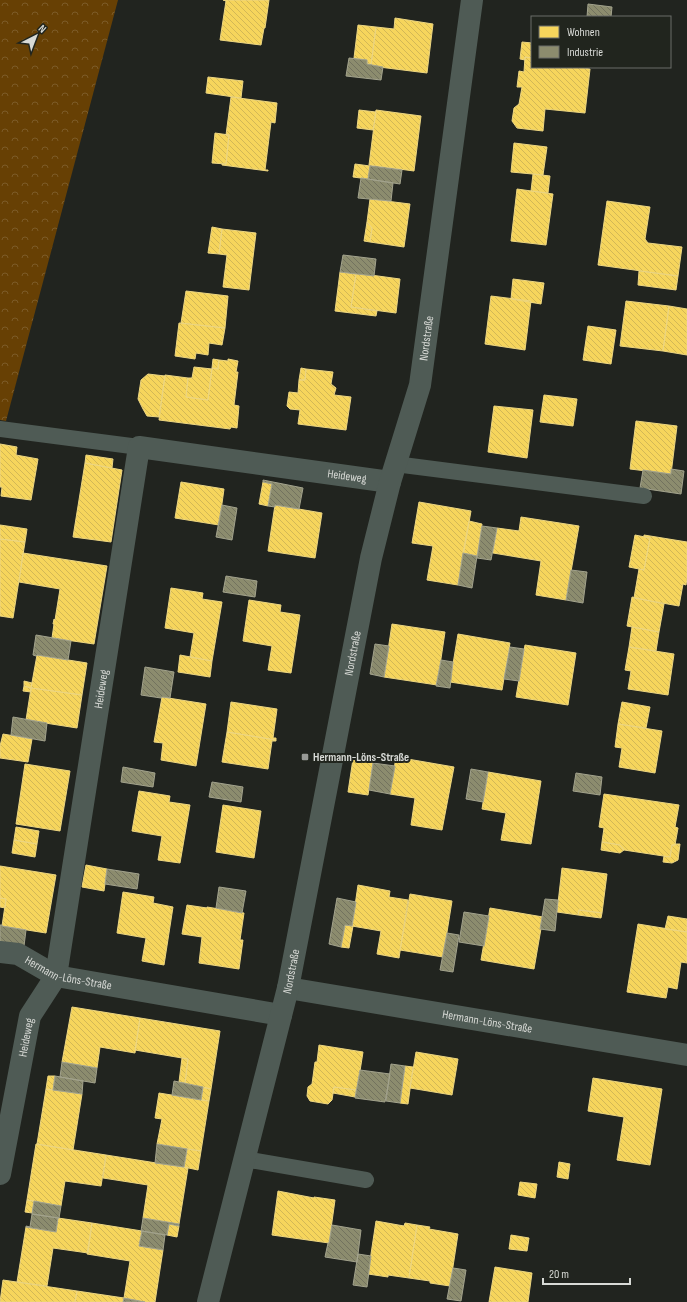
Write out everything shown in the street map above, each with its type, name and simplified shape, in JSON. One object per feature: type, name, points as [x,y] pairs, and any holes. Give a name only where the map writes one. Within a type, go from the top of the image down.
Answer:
[{"type":"street","name":"Nordstraße","points":[[208,1302],[288,988],[370,566],[392,473],[420,385],[472,0]]},
{"type":"street","name":"Heideweg","points":[[0,1174],[30,1016],[56,976],[139,447],[392,473]]},
{"type":"street","name":"Hermann-Löns-Straße","points":[[0,952],[18,954],[56,976],[281,1015]]},
{"type":"street","name":"Hermann-Löns-Straße","points":[[288,988],[687,1055]]},
{"type":"lane","points":[[0,429],[139,447]]},
{"type":"lane","points":[[392,473],[644,496]]},
{"type":"lane","points":[[244,1159],[366,1180]]},
{"type":"green space","points":[[0,0],[118,0],[6,421],[0,420]]},
{"type":"building: Wohnen","points":[[223,0],[269,0],[261,45],[220,40],[226,1]]},
{"type":"building: Wohnen","points":[[395,18],[433,24],[427,73],[371,66],[376,27],[394,29]]},
{"type":"building: Wohnen","points":[[358,25],[376,27],[371,64],[367,64],[367,60],[354,58]]},
{"type":"building: Wohnen","points":[[522,42],[531,43],[531,58],[525,57],[525,60],[520,59]]},
{"type":"building: Wohnen","points":[[525,57],[531,58],[531,68],[590,69],[585,113],[545,109],[543,131],[517,128],[512,121],[514,108],[519,104],[522,87],[517,87],[519,71],[524,72]]},
{"type":"building: Wohnen","points":[[208,77],[243,81],[241,98],[206,93]]},
{"type":"building: Wohnen","points":[[231,97],[277,103],[275,123],[271,122],[265,170],[268,171],[222,165],[226,164],[229,135],[226,135]]},
{"type":"building: Wohnen","points":[[359,110],[376,112],[373,130],[357,128]]},
{"type":"building: Wohnen","points":[[376,110],[421,116],[414,171],[369,165]]},
{"type":"building: Wohnen","points":[[215,133],[229,135],[226,164],[212,163]]},
{"type":"building: Wohnen","points":[[514,143],[547,147],[543,175],[511,172]]},
{"type":"building: Wohnen","points":[[355,164],[370,166],[368,179],[353,177]]},
{"type":"building: Wohnen","points":[[533,174],[550,176],[548,193],[531,191]]},
{"type":"building: Wohnen","points":[[517,189],[553,194],[546,245],[511,241]]},
{"type":"building: Wohnen","points":[[370,199],[410,204],[404,247],[370,242],[372,228],[367,222]]},
{"type":"building: Wohnen","points":[[607,201],[650,207],[645,239],[648,243],[682,247],[678,276],[598,265]]},
{"type":"building: Wohnen","points":[[367,222],[372,228],[370,242],[364,241]]},
{"type":"building: Wohnen","points":[[212,227],[222,229],[219,254],[208,253]]},
{"type":"building: Wohnen","points":[[222,229],[256,233],[249,290],[223,287],[227,255],[219,254]]},
{"type":"building: Wohnen","points":[[639,271],[678,276],[676,290],[638,285]]},
{"type":"building: Wohnen","points":[[340,272],[356,274],[351,307],[377,311],[376,316],[335,311]]},
{"type":"building: Wohnen","points":[[356,273],[400,279],[396,313],[351,307]]},
{"type":"building: Wohnen","points":[[513,279],[544,283],[541,304],[511,299]]},
{"type":"building: Wohnen","points":[[186,291],[228,296],[225,328],[181,323]]},
{"type":"building: Wohnen","points":[[491,296],[531,301],[525,350],[485,344]]},
{"type":"building: Wohnen","points":[[626,301],[669,306],[663,351],[620,346]]},
{"type":"building: Wohnen","points":[[669,306],[687,309],[687,355],[663,351]]},
{"type":"building: Wohnen","points":[[179,323],[225,328],[222,345],[209,343],[208,355],[196,353],[195,359],[175,356]]},
{"type":"building: Wohnen","points":[[588,326],[616,330],[611,364],[583,360]]},
{"type":"building: Wohnen","points":[[213,359],[219,360],[218,369],[212,368]]},
{"type":"building: Wohnen","points":[[228,359],[238,361],[234,405],[239,406],[237,428],[231,427],[230,429],[159,420],[165,375],[188,378],[186,397],[208,400],[212,368],[218,369],[219,360],[228,361]]},
{"type":"building: Wohnen","points":[[194,367],[212,369],[208,400],[186,397],[188,378],[192,378]]},
{"type":"building: Wohnen","points":[[301,368],[306,369],[305,380],[299,380]]},
{"type":"building: Wohnen","points":[[306,369],[333,372],[331,384],[336,388],[334,395],[351,397],[346,430],[298,424],[300,410],[290,409],[287,406],[289,392],[298,393],[299,380],[305,380]]},
{"type":"building: Wohnen","points":[[148,374],[165,376],[159,417],[147,416],[138,399],[141,380]]},
{"type":"building: Wohnen","points":[[544,395],[577,399],[573,426],[540,422]]},
{"type":"building: Wohnen","points":[[494,406],[533,410],[527,458],[488,452]]},
{"type":"building: Wohnen","points":[[636,421],[677,426],[671,474],[630,469]]},
{"type":"building: Wohnen","points":[[0,444],[17,447],[16,455],[38,459],[31,500],[1,496]]},
{"type":"building: Wohnen","points":[[86,455],[113,459],[112,468],[85,463]]},
{"type":"building: Wohnen","points":[[85,463],[122,470],[111,542],[73,537]]},
{"type":"building: Wohnen","points":[[181,482],[224,489],[219,525],[175,518]]},
{"type":"building: Wohnen","points":[[263,482],[272,484],[268,506],[259,504]]},
{"type":"building: Wohnen","points":[[419,502],[471,511],[458,585],[427,580],[433,546],[412,543]]},
{"type":"building: Wohnen","points":[[275,505],[322,513],[315,558],[268,551]]},
{"type":"building: Wohnen","points":[[521,517],[579,526],[566,600],[536,595],[541,561],[493,553],[497,528],[519,531]]},
{"type":"building: Wohnen","points":[[469,521],[482,524],[477,556],[463,553]]},
{"type":"building: Wohnen","points":[[0,525],[27,529],[25,542],[0,539]]},
{"type":"building: Wohnen","points":[[635,535],[650,538],[644,570],[629,567]]},
{"type":"building: Wohnen","points":[[644,535],[687,542],[687,578],[686,585],[683,584],[679,606],[634,598],[639,569],[644,570],[650,538],[644,537]]},
{"type":"building: Wohnen","points":[[0,539],[25,542],[13,618],[0,616]]},
{"type":"building: Wohnen","points":[[23,553],[107,566],[94,644],[52,638],[53,624],[60,589],[19,582]]},
{"type":"building: Wohnen","points":[[171,588],[203,593],[202,599],[222,602],[212,661],[190,657],[194,633],[165,628]]},
{"type":"building: Wohnen","points":[[632,597],[664,604],[659,632],[627,626]]},
{"type":"building: Wohnen","points":[[249,600],[281,605],[280,612],[300,615],[291,673],[268,670],[272,646],[243,641]]},
{"type":"building: Wohnen","points":[[392,624],[445,632],[437,685],[384,677]]},
{"type":"building: Wohnen","points":[[632,627],[659,632],[656,651],[629,647]]},
{"type":"building: Wohnen","points":[[458,634],[510,643],[502,690],[450,682]]},
{"type":"building: Wohnen","points":[[525,645],[576,653],[568,705],[516,697]]},
{"type":"building: Wohnen","points":[[629,647],[674,654],[668,695],[628,689],[631,671],[625,670]]},
{"type":"building: Wohnen","points":[[37,655],[87,663],[82,695],[31,688]]},
{"type":"building: Wohnen","points":[[180,655],[212,661],[210,677],[178,672]]},
{"type":"building: Wohnen","points":[[24,681],[32,683],[31,688],[24,686]]},
{"type":"building: Wohnen","points":[[24,686],[31,688],[31,692],[23,691]]},
{"type":"building: Wohnen","points":[[31,688],[82,695],[77,728],[26,720]]},
{"type":"building: Wohnen","points":[[162,697],[206,704],[196,766],[161,760],[163,743],[154,742]]},
{"type":"building: Wohnen","points":[[231,702],[277,709],[273,738],[276,738],[276,740],[227,732]]},
{"type":"building: Wohnen","points":[[622,702],[650,707],[646,728],[618,724]]},
{"type":"building: Wohnen","points":[[618,724],[662,731],[655,773],[619,767],[622,748],[615,747]]},
{"type":"building: Wohnen","points":[[227,732],[276,740],[272,741],[268,769],[222,762]]},
{"type":"building: Wohnen","points":[[3,734],[32,739],[28,762],[0,758],[0,746]]},
{"type":"building: Wohnen","points":[[396,757],[454,767],[442,830],[411,825],[415,798],[390,794]]},
{"type":"building: Wohnen","points":[[353,759],[373,763],[368,795],[348,792]]},
{"type":"building: Wohnen","points":[[25,764],[70,771],[60,831],[16,824]]},
{"type":"building: Wohnen","points":[[488,772],[541,781],[531,844],[501,840],[506,813],[482,809]]},
{"type":"building: Wohnen","points":[[139,791],[170,796],[169,802],[190,805],[180,863],[158,860],[162,836],[132,831]]},
{"type":"building: Wohnen","points":[[604,794],[679,805],[675,827],[678,828],[675,845],[672,845],[670,857],[624,850],[620,845],[602,842],[604,828],[599,827]]},
{"type":"building: Wohnen","points":[[223,805],[261,811],[254,858],[216,852]]},
{"type":"building: Wohnen","points":[[16,827],[39,831],[37,844],[14,840]]},
{"type":"building: Wohnen","points":[[14,840],[37,844],[35,857],[12,853]]},
{"type":"building: Wohnen","points":[[602,842],[620,845],[624,850],[620,853],[601,850]]},
{"type":"building: Wohnen","points":[[680,844],[678,860],[672,863],[663,862],[664,856],[670,857],[672,845]]},
{"type":"building: Wohnen","points":[[86,865],[107,869],[104,891],[82,887]]},
{"type":"building: Wohnen","points":[[0,866],[56,875],[46,933],[2,926],[6,899],[0,898]]},
{"type":"building: Wohnen","points":[[562,868],[607,874],[602,913],[579,910],[578,915],[557,912]]},
{"type":"building: Wohnen","points":[[358,885],[390,891],[389,897],[408,900],[399,958],[377,954],[381,931],[352,926]]},
{"type":"building: Wohnen","points":[[123,892],[154,897],[153,903],[173,907],[164,965],[142,961],[146,938],[117,933]]},
{"type":"building: Wohnen","points":[[410,894],[452,901],[443,957],[400,950]]},
{"type":"building: Wohnen","points":[[0,898],[6,899],[5,908],[0,907]]},
{"type":"building: Wohnen","points":[[187,905],[244,913],[240,940],[243,940],[239,969],[199,963],[202,937],[182,934]]},
{"type":"building: Wohnen","points":[[490,908],[543,917],[534,969],[481,960]]},
{"type":"building: Wohnen","points":[[579,910],[602,913],[601,918],[578,915]]},
{"type":"building: Wohnen","points":[[668,916],[687,919],[687,932],[665,929]]},
{"type":"building: Wohnen","points":[[638,924],[687,932],[687,963],[681,962],[677,989],[668,987],[666,998],[627,992]]},
{"type":"building: Wohnen","points":[[345,925],[353,926],[349,948],[341,947]]},
{"type":"building: Wohnen","points":[[72,1007],[140,1018],[135,1053],[100,1047],[97,1068],[62,1062]]},
{"type":"building: Wohnen","points":[[140,1018],[220,1031],[211,1089],[185,1084],[188,1059],[135,1050]]},
{"type":"building: Wohnen","points":[[319,1045],[363,1052],[357,1090],[334,1087],[332,1100],[328,1104],[310,1101],[307,1096],[308,1087],[312,1084]]},
{"type":"building: Wohnen","points":[[416,1052],[458,1059],[452,1095],[410,1088]]},
{"type":"building: Wohnen","points":[[182,1058],[188,1059],[185,1083],[179,1082]]},
{"type":"building: Wohnen","points":[[405,1066],[413,1067],[408,1104],[400,1103]]},
{"type":"building: Wohnen","points":[[48,1076],[55,1076],[53,1090],[46,1089]]},
{"type":"building: Wohnen","points":[[593,1078],[662,1089],[650,1165],[617,1160],[624,1117],[588,1111]]},
{"type":"building: Wohnen","points":[[203,1087],[211,1089],[209,1101],[201,1100]]},
{"type":"building: Wohnen","points":[[334,1087],[356,1090],[355,1097],[333,1093]]},
{"type":"building: Wohnen","points":[[46,1089],[82,1094],[73,1150],[37,1144]]},
{"type":"building: Wohnen","points":[[159,1093],[209,1101],[201,1151],[157,1144],[162,1119],[155,1118]]},
{"type":"building: Wohnen","points":[[36,1144],[106,1155],[101,1186],[65,1181],[61,1206],[27,1200]]},
{"type":"building: Wohnen","points":[[187,1149],[201,1151],[198,1170],[184,1167]]},
{"type":"building: Wohnen","points":[[106,1155],[188,1168],[179,1224],[143,1218],[148,1185],[103,1178]]},
{"type":"building: Wohnen","points":[[559,1162],[570,1164],[568,1179],[557,1177]]},
{"type":"building: Wohnen","points":[[520,1182],[537,1184],[535,1198],[518,1195]]},
{"type":"building: Wohnen","points":[[278,1191],[314,1198],[335,1200],[329,1243],[272,1235]]},
{"type":"building: Wohnen","points":[[27,1200],[34,1201],[32,1213],[25,1212]]},
{"type":"building: Wohnen","points":[[58,1218],[92,1223],[88,1253],[53,1248],[47,1286],[17,1282],[26,1227],[56,1232]]},
{"type":"building: Wohnen","points":[[376,1221],[404,1226],[405,1223],[417,1225],[409,1278],[368,1274]]},
{"type":"building: Wohnen","points":[[92,1223],[142,1231],[139,1246],[163,1250],[155,1302],[145,1302],[124,1298],[130,1261],[87,1254]]},
{"type":"building: Wohnen","points":[[169,1224],[179,1226],[177,1237],[167,1235]]},
{"type":"building: Wohnen","points":[[417,1225],[430,1227],[429,1229],[458,1234],[450,1286],[409,1278]]},
{"type":"building: Wohnen","points":[[511,1235],[529,1238],[527,1251],[509,1249]]},
{"type":"building: Wohnen","points":[[495,1267],[532,1273],[528,1302],[489,1302]]},
{"type":"building: Wohnen","points":[[3,1280],[77,1291],[75,1302],[0,1302]]},
{"type":"building: Wohnen","points":[[77,1291],[124,1298],[123,1302],[75,1302]]},
{"type":"building: Industrie","points":[[588,4],[612,7],[611,16],[587,16]]},
{"type":"building: Industrie","points":[[349,58],[367,60],[367,64],[383,67],[381,80],[346,76]]},
{"type":"building: Industrie","points":[[370,166],[402,170],[400,184],[368,179]]},
{"type":"building: Industrie","points":[[361,178],[393,183],[391,201],[358,198]]},
{"type":"building: Industrie","points":[[343,255],[376,259],[374,276],[340,272]]},
{"type":"building: Industrie","points":[[671,469],[684,471],[681,494],[640,488],[643,470],[671,474]]},
{"type":"building: Industrie","points":[[263,480],[303,488],[299,509],[275,505],[275,507],[268,506],[272,484],[263,482]]},
{"type":"building: Industrie","points":[[222,505],[237,508],[232,540],[216,537]]},
{"type":"building: Industrie","points":[[482,526],[497,528],[491,560],[477,558]]},
{"type":"building: Industrie","points":[[463,553],[477,556],[472,588],[458,585]]},
{"type":"building: Industrie","points":[[571,570],[587,572],[583,603],[566,600]]},
{"type":"building: Industrie","points":[[226,576],[257,581],[255,597],[223,592]]},
{"type":"building: Industrie","points":[[36,635],[71,641],[68,660],[33,655]]},
{"type":"building: Industrie","points":[[375,644],[389,646],[384,677],[370,674]]},
{"type":"building: Industrie","points":[[510,647],[524,649],[519,681],[504,679]]},
{"type":"building: Industrie","points":[[441,660],[453,662],[450,688],[436,686]]},
{"type":"building: Industrie","points":[[145,667],[174,672],[170,698],[141,695]]},
{"type":"building: Industrie","points":[[13,717],[47,723],[45,741],[11,735]]},
{"type":"building: Industrie","points":[[373,763],[395,766],[390,794],[369,790]]},
{"type":"building: Industrie","points":[[123,767],[155,773],[153,787],[121,782]]},
{"type":"building: Industrie","points":[[471,769],[488,772],[483,802],[466,799]]},
{"type":"building: Industrie","points":[[576,773],[602,777],[600,795],[573,791]]},
{"type":"building: Industrie","points":[[212,782],[243,787],[241,802],[209,797]]},
{"type":"building: Industrie","points":[[107,869],[139,874],[137,889],[105,884]]},
{"type":"building: Industrie","points":[[219,887],[246,891],[242,913],[216,908]]},
{"type":"building: Industrie","points":[[337,898],[356,902],[352,926],[345,925],[341,947],[329,944]]},
{"type":"building: Industrie","points":[[545,899],[558,900],[555,931],[540,929]]},
{"type":"building: Industrie","points":[[464,912],[489,916],[484,946],[459,942]]},
{"type":"building: Industrie","points":[[0,925],[26,930],[24,946],[0,942]]},
{"type":"building: Industrie","points":[[447,933],[459,935],[453,972],[440,970]]},
{"type":"building: Industrie","points":[[62,1062],[97,1068],[95,1083],[60,1077]]},
{"type":"building: Industrie","points":[[391,1064],[405,1066],[400,1103],[386,1101]]},
{"type":"building: Industrie","points":[[360,1070],[390,1074],[385,1102],[355,1098]]},
{"type":"building: Industrie","points":[[55,1076],[83,1081],[82,1094],[53,1090]]},
{"type":"building: Industrie","points":[[174,1081],[203,1087],[201,1100],[172,1095]]},
{"type":"building: Industrie","points":[[157,1144],[187,1149],[184,1167],[155,1163]]},
{"type":"building: Industrie","points":[[34,1201],[61,1206],[59,1218],[32,1214]]},
{"type":"building: Industrie","points":[[32,1214],[58,1218],[56,1232],[26,1227],[30,1227]]},
{"type":"building: Industrie","points":[[143,1218],[179,1224],[179,1226],[169,1224],[167,1235],[141,1231]]},
{"type":"building: Industrie","points":[[332,1225],[361,1230],[357,1262],[325,1257]]},
{"type":"building: Industrie","points":[[142,1231],[165,1235],[163,1250],[139,1246]]},
{"type":"building: Industrie","points":[[358,1254],[371,1256],[367,1287],[353,1285]]},
{"type":"building: Industrie","points":[[453,1268],[466,1270],[461,1301],[447,1299]]},
{"type":"building: Industrie","points":[[124,1298],[145,1302],[123,1302]]},
{"type":"place","name":"Hermann-Löns-Straße","points":[[305,757]]}]
